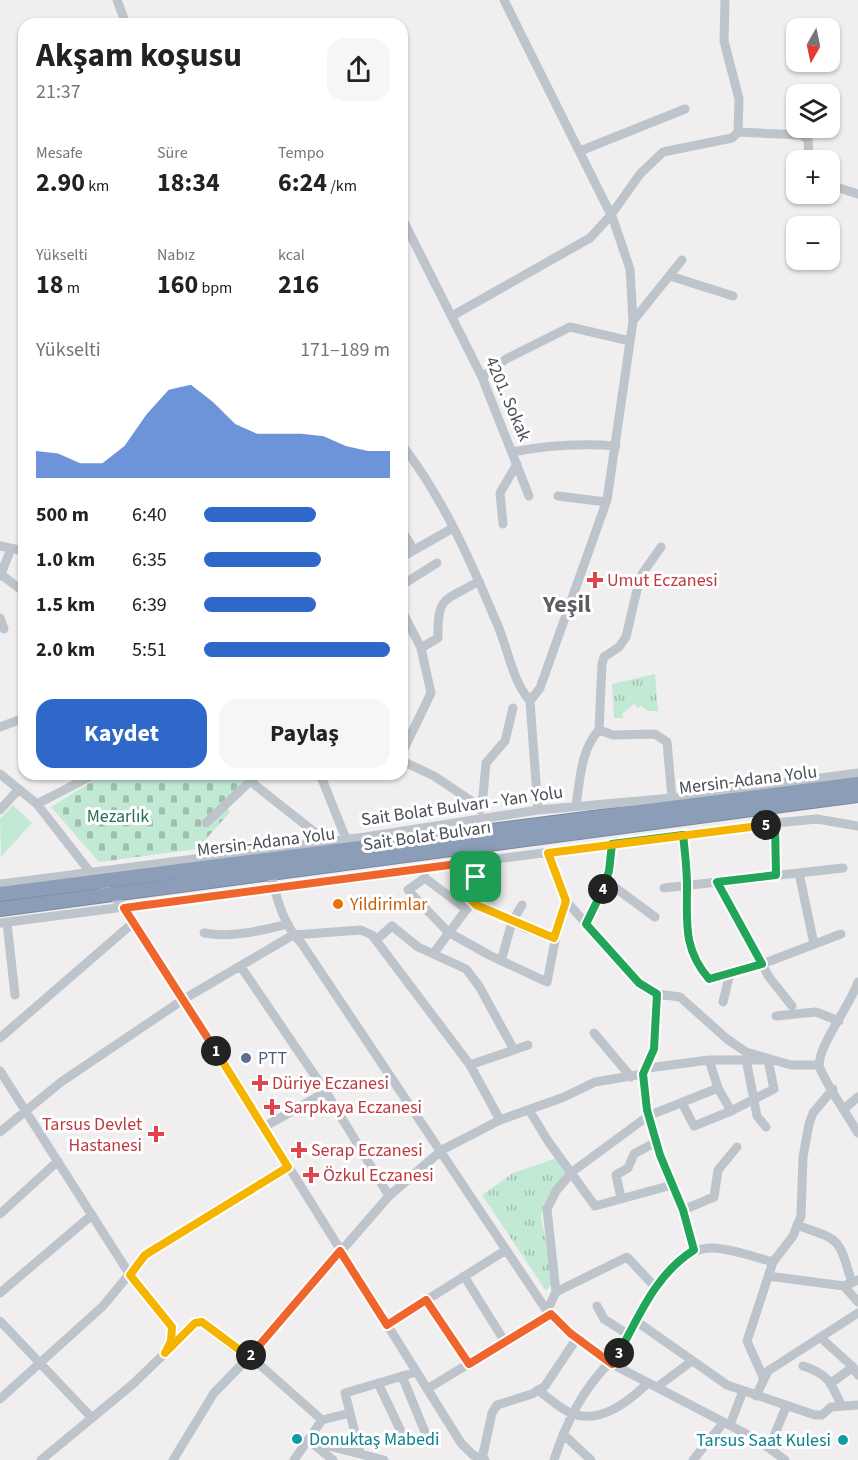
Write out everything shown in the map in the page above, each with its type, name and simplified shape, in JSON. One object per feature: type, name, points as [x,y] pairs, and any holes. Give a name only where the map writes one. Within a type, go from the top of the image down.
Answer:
[{"type":"highway","name":"Mersin-Adana Yolu","points":[[0,894],[95,877],[858,784]]},
{"type":"highway","name":"Sait Bolat Bulvarı","points":[[0,909],[110,896],[272,882],[858,795]]},
{"type":"street","points":[[117,0],[124,18]]},
{"type":"street","points":[[504,0],[611,215],[630,269],[633,321],[606,502],[540,688],[530,702]]},
{"type":"street","points":[[452,316],[590,238],[611,215],[640,174],[663,152],[673,148],[732,138],[738,132],[739,99],[724,42],[724,0]]},
{"type":"street","points":[[580,151],[685,109]]},
{"type":"street","points":[[738,132],[801,135],[808,139],[809,150]]},
{"type":"street","points":[[840,188],[858,194]]},
{"type":"street","name":"4201. Sokak","points":[[408,230],[482,377],[529,496]]},
{"type":"street","points":[[633,321],[682,260]]},
{"type":"street","points":[[670,276],[733,296]]},
{"type":"street","points":[[482,377],[506,359],[570,327],[630,340]]},
{"type":"street","points":[[512,452],[550,444],[578,442],[616,446]]},
{"type":"street","points":[[408,453],[453,528],[479,581],[505,643],[518,688],[530,702],[538,810]]},
{"type":"street","points":[[503,524],[500,493],[517,464]]},
{"type":"street","points":[[558,496],[606,502]]},
{"type":"street","points":[[408,554],[453,528]]},
{"type":"street","points":[[408,540],[414,550]]},
{"type":"street","points":[[0,546],[18,550]]},
{"type":"street","points":[[576,805],[582,765],[590,739],[599,730],[604,657],[619,647],[626,637],[640,577],[661,547]]},
{"type":"street","points":[[0,586],[1,576],[11,549]]},
{"type":"street","points":[[408,581],[437,563]]},
{"type":"street","points":[[1,576],[18,588]]},
{"type":"street","points":[[421,648],[438,638],[437,617],[443,602],[479,581]]},
{"type":"street","points":[[0,618],[4,629]]},
{"type":"street","points":[[408,623],[421,648],[431,696],[408,741]]},
{"type":"street","points":[[479,806],[483,796],[486,763],[505,741],[513,708]]},
{"type":"street","points":[[0,727],[18,720]]},
{"type":"street","points":[[599,730],[613,735],[655,734],[667,742],[672,798]]},
{"type":"street","points":[[408,763],[434,776],[479,806],[483,818]]},
{"type":"street","name":"Sait Bolat Bulvarı - Yan Yolu","points":[[0,884],[95,877],[538,810],[672,798],[858,773]]},
{"type":"street","points":[[0,774],[38,804],[110,896],[124,908],[134,922],[461,1443],[481,1459],[492,1413],[497,1405],[545,1386],[577,1338]]},
{"type":"street","points":[[38,804],[84,780]]},
{"type":"street","points":[[322,780],[346,839]]},
{"type":"street","points":[[206,823],[250,781],[327,842]]},
{"type":"street","points":[[0,810],[19,789]]},
{"type":"street","points":[[15,994],[3,923],[124,908],[272,882],[424,873],[472,862],[775,823],[817,819],[858,826]]},
{"type":"street","points":[[775,823],[776,875]]},
{"type":"street","points":[[683,835],[687,885],[685,925],[690,946],[709,979],[762,964],[841,934]]},
{"type":"street","points":[[586,924],[606,881],[612,844]]},
{"type":"street","points":[[548,853],[566,901],[639,983],[657,994],[680,997],[727,1039],[746,1052],[791,1065],[819,1065]]},
{"type":"street","points":[[434,954],[469,906],[480,885],[472,862]]},
{"type":"street","points":[[664,888],[843,868]]},
{"type":"street","points":[[424,873],[469,906],[554,938]]},
{"type":"street","points":[[424,873],[408,890],[448,932],[501,961],[547,982],[555,944],[554,938],[566,901]]},
{"type":"street","points":[[799,873],[814,944]]},
{"type":"street","points":[[606,881],[655,917]]},
{"type":"street","points":[[272,882],[293,935],[309,953],[549,1312],[577,1338],[611,1363],[727,1424],[785,1460]]},
{"type":"street","points":[[717,882],[762,964],[782,996],[792,1006]]},
{"type":"street","points":[[501,961],[512,922],[522,905]]},
{"type":"street","points":[[0,1038],[134,922]]},
{"type":"street","points":[[204,933],[223,936],[240,935],[288,924]]},
{"type":"street","points":[[376,940],[392,926],[418,947],[466,969],[473,977],[514,1050]]},
{"type":"street","points":[[0,1132],[25,1110],[184,999],[293,935],[361,930],[376,940],[470,1065],[500,1120]]},
{"type":"street","points":[[241,967],[326,1092],[389,1196]]},
{"type":"street","points":[[723,1002],[730,973]]},
{"type":"street","points":[[858,982],[853,1005],[839,1021],[822,1051],[819,1065],[858,1133]]},
{"type":"street","points":[[657,994],[654,1049],[645,1071],[648,1116],[683,1210],[694,1250]]},
{"type":"street","points":[[776,1016],[816,1011],[839,1021]]},
{"type":"street","points":[[594,1033],[631,1077]]},
{"type":"street","points":[[470,1065],[528,1045]]},
{"type":"street","points":[[746,1059],[752,1100],[757,1116],[766,1128]]},
{"type":"street","points":[[173,1460],[214,1393],[249,1357],[389,1196],[442,1150],[500,1120],[595,1082],[631,1077],[645,1071],[708,1060],[768,1060]]},
{"type":"street","points":[[708,1060],[718,1088],[731,1112]]},
{"type":"street","points":[[682,1103],[694,1126],[731,1112],[774,1089],[768,1060]]},
{"type":"street","points":[[0,1071],[130,1275],[172,1327],[171,1341],[165,1353]]},
{"type":"street","points":[[427,1389],[505,1342],[549,1312],[556,1292],[546,1209],[556,1191],[572,1172],[648,1116],[718,1088]]},
{"type":"street","points":[[762,1377],[747,1341],[773,1262],[794,1236],[801,1216],[803,1157],[809,1124],[813,1113],[833,1089]]},
{"type":"street","points":[[264,1127],[326,1092]]},
{"type":"street","points":[[844,1109],[858,1097]]},
{"type":"street","points":[[529,1110],[548,1141],[595,1206],[672,1185]]},
{"type":"street","points":[[621,1198],[616,1175],[628,1168],[634,1154],[656,1142]]},
{"type":"street","points":[[683,1210],[714,1197],[718,1170],[736,1147]]},
{"type":"street","points":[[0,1214],[58,1161]]},
{"type":"street","points":[[0,1399],[103,1306],[145,1255],[288,1167]]},
{"type":"street","points":[[0,1293],[92,1215]]},
{"type":"street","points":[[797,1225],[834,1238],[841,1249],[858,1302]]},
{"type":"street","points":[[554,1460],[563,1434],[582,1395],[611,1363],[655,1287],[675,1262],[694,1250],[714,1248],[773,1262]]},
{"type":"street","points":[[387,1325],[506,1250]]},
{"type":"street","points":[[556,1292],[627,1257],[655,1287]]},
{"type":"street","points":[[464,1276],[505,1342]]},
{"type":"street","points":[[768,1276],[851,1283]]},
{"type":"street","points":[[426,1300],[469,1364]]},
{"type":"street","points":[[597,1306],[604,1319],[629,1335]]},
{"type":"street","points":[[756,1396],[762,1377],[858,1313]]},
{"type":"street","points":[[0,1321],[92,1418]]},
{"type":"street","points":[[636,1321],[713,1377],[756,1396],[786,1407],[822,1415],[831,1407],[858,1405]]},
{"type":"street","points":[[41,1460],[92,1418],[195,1323],[202,1322],[249,1357],[322,1420]]},
{"type":"street","points":[[821,1338],[856,1371],[831,1383]]},
{"type":"street","points":[[538,1390],[573,1414],[588,1416],[609,1411],[627,1403],[692,1361]]},
{"type":"street","points":[[803,1366],[820,1372],[831,1383],[841,1406]]},
{"type":"street","points":[[360,1453],[345,1393],[416,1372]]},
{"type":"street","points":[[402,1376],[427,1437]]},
{"type":"street","points":[[378,1383],[406,1442]]},
{"type":"street","points":[[693,1460],[727,1424],[743,1391]]},
{"type":"street","points":[[769,1448],[786,1407]]},
{"type":"street","points":[[294,1460],[322,1420],[350,1413]]},
{"type":"street","points":[[563,1434],[591,1460]]},
{"type":"street","points":[[309,1441],[384,1460]]},
{"type":"street","points":[[309,1441],[333,1460]]},
{"type":"green space","points":[[655,674],[658,711],[648,711],[634,704],[622,714],[624,718],[614,718],[612,684]]},
{"type":"green space","name":"Mezarlık","points":[[94,780],[245,780],[223,803],[230,812],[197,849],[99,862],[51,807]]},
{"type":"green space","points":[[13,805],[32,823],[1,857],[0,819]]},
{"type":"green space","points":[[557,1158],[565,1173],[546,1201],[541,1216],[551,1268],[551,1285],[546,1291],[482,1195],[513,1173]]},
{"type":"place","name":"Umut Eczanesi","points":[[595,580]]},
{"type":"place","name":"Yildirimlar","points":[[338,904]]},
{"type":"place","name":"PTT","points":[[246,1058]]},
{"type":"place","name":"Düriye Eczanesi","points":[[260,1083]]},
{"type":"place","name":"Sarpkaya Eczanesi","points":[[272,1107]]},
{"type":"place","name":"Tarsus Devlet Hastanesi","points":[[156,1134]]},
{"type":"place","name":"Serap Eczanesi","points":[[299,1150]]},
{"type":"place","name":"Özkul Eczanesi","points":[[311,1175]]},
{"type":"place","name":"Donuktaş Mabedi","points":[[297,1439]]},
{"type":"place","name":"Tarsus Saat Kulesi","points":[[843,1440]]},
{"type":"district","name":"Yeşil","points":[[567,604]]},
{"type":"route","points":[[476,877],[472,862],[124,908],[184,999],[288,1167],[145,1255],[130,1275],[172,1327],[171,1341],[165,1353],[195,1323],[202,1322],[231,1346],[249,1357],[340,1251],[387,1325],[426,1300],[469,1364],[551,1314],[570,1333],[612,1364],[655,1287],[675,1262],[694,1250],[683,1210],[660,1155],[647,1110],[643,1074],[648,1068],[654,1049],[657,994],[639,983],[586,924],[605,885],[612,844],[683,835],[687,885],[685,925],[690,946],[702,970],[709,979],[762,964],[717,882],[776,875],[775,823],[612,844],[548,853],[566,901],[554,938],[527,929],[472,902],[480,885],[476,877]]}]
